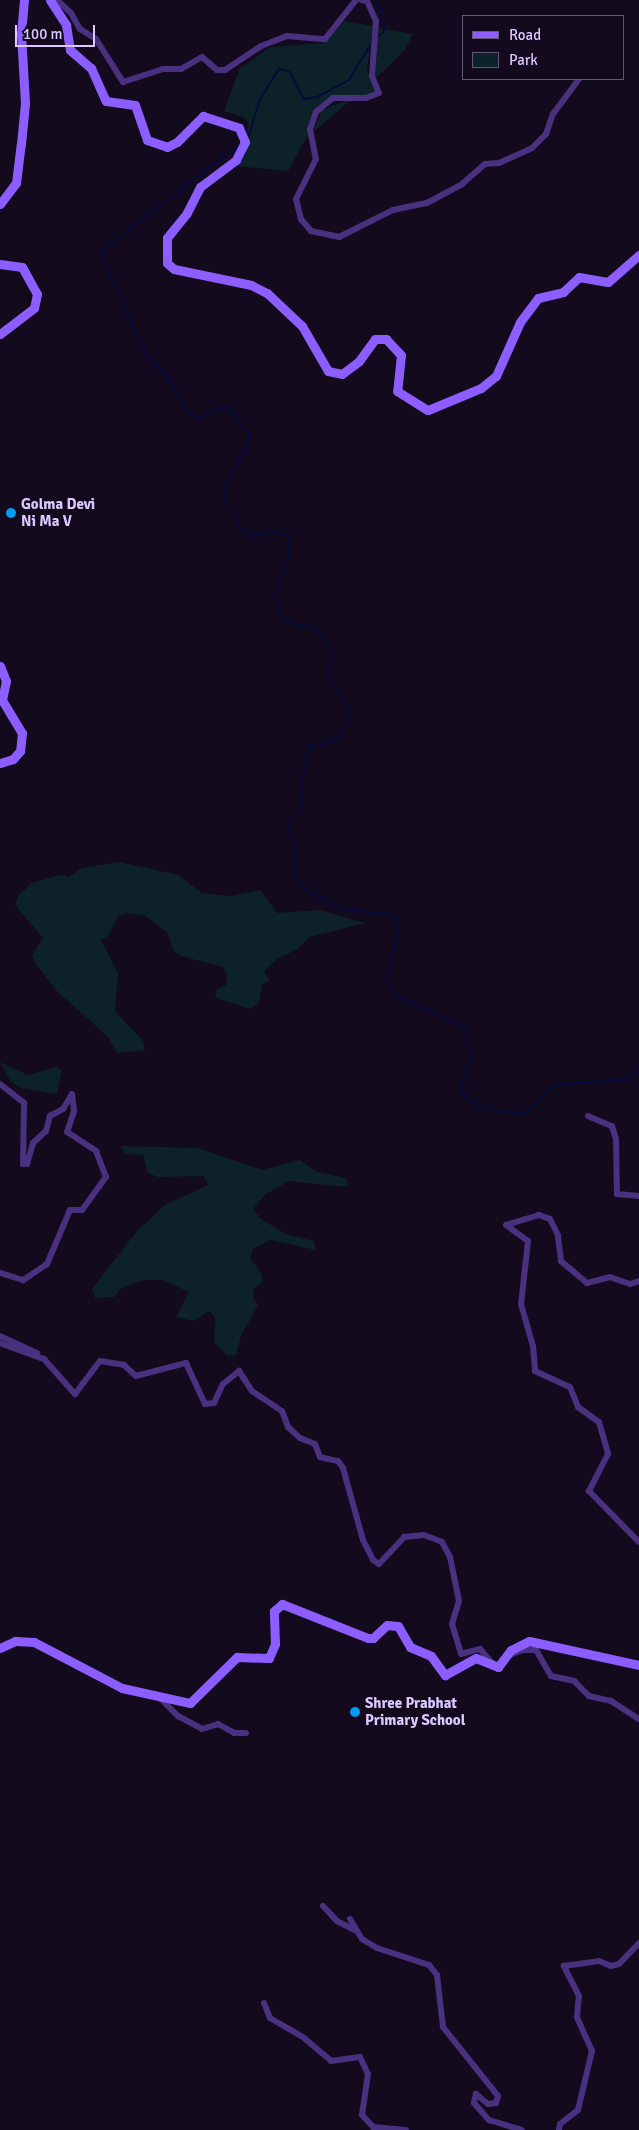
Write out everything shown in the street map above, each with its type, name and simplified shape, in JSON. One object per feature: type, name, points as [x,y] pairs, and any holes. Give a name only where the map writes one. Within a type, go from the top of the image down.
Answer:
[{"type":"main road","points":[[0,204],[16,183],[26,103],[21,34],[24,0]]},
{"type":"main road","points":[[50,0],[66,25],[70,50],[91,68],[106,101],[134,105],[147,140],[167,147],[177,142],[203,116],[239,128],[245,142],[236,160],[200,187],[187,213],[167,238],[167,263],[174,269],[251,285],[267,293],[302,326],[328,371],[342,374],[359,360],[375,339],[386,340],[401,355],[397,391],[428,410],[481,388],[496,376],[520,322],[537,299],[563,292],[579,277],[608,282],[639,255]]},
{"type":"main road","points":[[0,264],[22,267],[37,294],[34,308],[0,334]]},
{"type":"main road","points":[[0,666],[6,681],[2,700],[22,733],[20,751],[13,759],[0,763]]},
{"type":"main road","points":[[0,1648],[15,1641],[34,1642],[114,1684],[190,1703],[237,1657],[269,1658],[275,1644],[274,1611],[282,1604],[368,1638],[373,1638],[387,1624],[398,1626],[410,1647],[432,1656],[445,1675],[476,1658],[494,1666],[529,1642],[639,1666]]},
{"type":"street","points":[[57,0],[71,12],[80,28],[96,40],[122,82],[163,69],[181,69],[202,57],[217,70],[225,70],[261,46],[287,36],[325,39],[356,0]]},
{"type":"street","points":[[361,0],[367,0],[376,21],[372,76],[379,93],[366,98],[333,98],[316,112],[310,128],[316,159],[296,198],[301,219],[311,231],[339,237],[393,210],[427,202],[462,184],[485,164],[499,164],[532,148],[546,134],[553,114],[579,80]]},
{"type":"street","points":[[0,1084],[24,1102],[24,1164],[27,1164],[33,1142],[46,1131],[50,1116],[63,1109],[72,1094],[74,1111],[67,1132],[96,1151],[106,1177],[82,1210],[70,1210],[47,1264],[23,1280],[0,1273]]},
{"type":"street","points":[[588,1116],[612,1126],[616,1139],[617,1194],[639,1196]]},
{"type":"street","points":[[639,1281],[630,1284],[610,1277],[587,1282],[561,1261],[558,1235],[550,1219],[539,1215],[506,1225],[528,1241],[521,1304],[533,1346],[535,1370],[570,1387],[578,1407],[599,1422],[608,1454],[589,1491],[639,1542]]},
{"type":"street","points":[[0,1336],[30,1347],[43,1358],[75,1394],[100,1361],[124,1365],[136,1376],[186,1363],[204,1404],[214,1403],[223,1384],[239,1371],[252,1391],[282,1411],[288,1427],[300,1438],[315,1444],[320,1457],[338,1461],[343,1468],[362,1540],[373,1560],[379,1564],[404,1537],[424,1535],[442,1542],[450,1557],[459,1601],[452,1624],[461,1654],[480,1650],[494,1666]]},
{"type":"street","points":[[0,1343],[43,1358]]},
{"type":"street","points":[[506,1657],[523,1650],[536,1650],[551,1676],[574,1681],[589,1696],[611,1701],[639,1719]]},
{"type":"street","points":[[156,1695],[178,1716],[202,1729],[218,1724],[234,1733],[246,1733]]},
{"type":"street","points":[[323,1906],[337,1921],[355,1930],[377,1948],[429,1965],[438,1975],[443,2027],[498,2096],[496,2103],[488,2104],[476,2094],[474,2103],[489,2120],[521,2130]]},
{"type":"street","points":[[350,1919],[355,1930]]},
{"type":"street","points":[[559,2130],[560,2124],[578,2110],[592,2051],[577,2017],[579,1996],[564,1966],[599,1961],[611,1966],[619,1964],[639,1943]]},
{"type":"street","points":[[264,2002],[270,2018],[304,2038],[331,2061],[360,2057],[365,2062],[368,2074],[362,2115],[373,2127],[406,2130]]},
{"type":"green space","points":[[344,21],[373,26],[367,69],[375,94],[331,98],[314,112],[309,133],[288,171],[236,166],[249,124],[243,117],[224,111],[240,68],[271,47],[323,43]]},
{"type":"green space","points":[[377,28],[413,34],[404,51],[375,79]]},
{"type":"green space","points":[[353,98],[313,132],[322,110]]},
{"type":"green space","points":[[120,862],[178,875],[202,893],[231,896],[260,890],[277,913],[319,910],[365,923],[310,937],[296,950],[278,958],[264,971],[270,981],[262,984],[259,1003],[251,1009],[215,998],[217,989],[226,985],[227,976],[223,967],[181,956],[173,950],[168,933],[145,916],[126,913],[117,917],[109,935],[101,940],[118,973],[115,1011],[143,1041],[145,1050],[117,1053],[108,1037],[58,992],[36,964],[32,955],[43,938],[15,905],[18,896],[32,883],[60,875],[69,877],[81,868]]},
{"type":"green space","points":[[0,1062],[28,1075],[56,1067],[62,1070],[57,1094],[21,1088],[11,1082]]},
{"type":"green space","points":[[120,1146],[198,1148],[262,1170],[300,1160],[317,1172],[346,1178],[348,1187],[289,1181],[266,1194],[253,1209],[260,1218],[285,1234],[314,1241],[316,1250],[270,1240],[253,1249],[250,1258],[261,1273],[263,1282],[254,1288],[253,1297],[258,1305],[241,1336],[236,1355],[227,1356],[214,1342],[215,1317],[209,1311],[194,1321],[176,1317],[189,1292],[163,1280],[144,1280],[120,1289],[114,1297],[95,1298],[92,1289],[137,1231],[165,1205],[208,1185],[204,1176],[158,1177],[148,1173],[143,1155],[125,1154]]},
{"type":"waterway","points":[[375,0],[383,17],[384,32],[377,37]]},
{"type":"waterway","points":[[248,138],[260,99],[279,69],[290,72],[304,99],[317,97],[349,80],[372,42]]},
{"type":"waterway","points":[[238,146],[106,247],[101,256],[148,358],[167,376],[192,416],[202,416],[227,406],[250,434],[245,453],[228,477],[224,498],[239,527],[250,536],[276,531],[288,537],[288,559],[275,595],[279,613],[289,623],[315,628],[332,647],[328,675],[349,713],[339,738],[322,745],[311,744],[301,780],[303,804],[288,826],[293,838],[295,874],[304,889],[345,910],[388,913],[396,920],[398,933],[388,967],[390,987],[397,996],[465,1027],[472,1059],[463,1081],[463,1092],[473,1103],[500,1112],[526,1114],[555,1085],[630,1079],[639,1070]]},
{"type":"place","name":"Golma Devi Ni Ma V","points":[[11,513]]},
{"type":"place","name":"Shree Prabhat Primary School","points":[[355,1712]]}]
